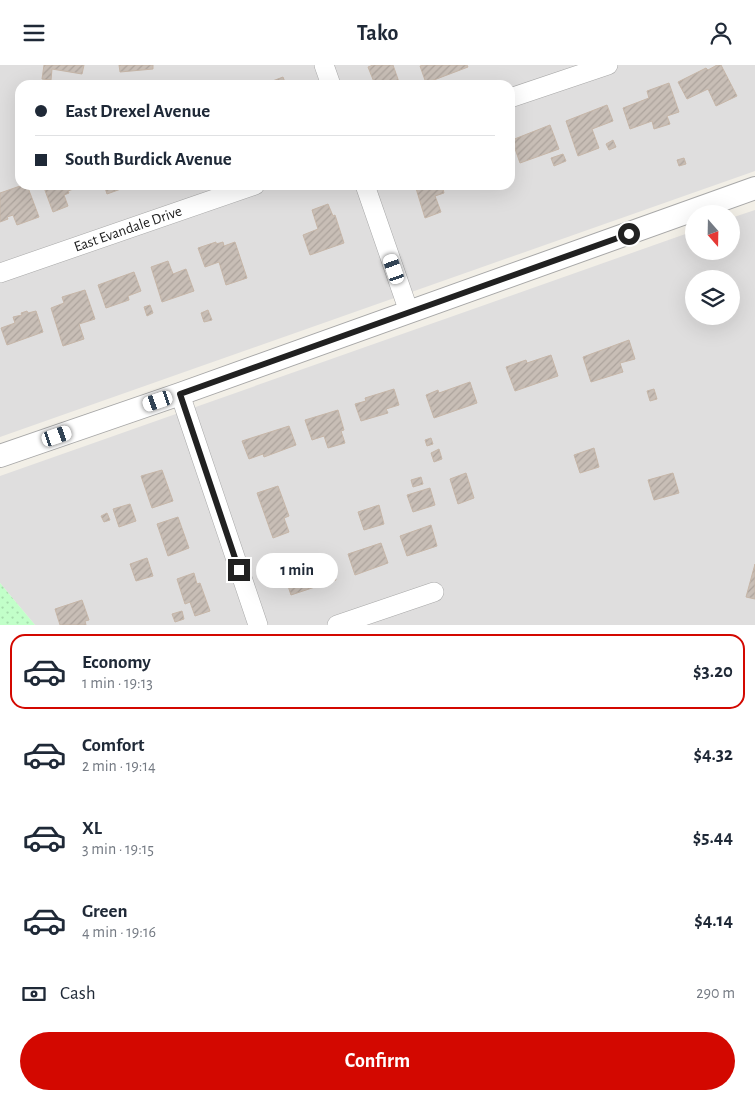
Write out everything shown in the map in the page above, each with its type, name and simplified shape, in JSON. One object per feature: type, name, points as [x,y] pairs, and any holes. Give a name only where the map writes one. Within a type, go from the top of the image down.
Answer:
[{"type":"street","points":[[324,65],[329,80]]},
{"type":"street","points":[[515,96],[608,65]]},
{"type":"street","name":"East Evandale Drive","points":[[0,273],[241,190]]},
{"type":"street","points":[[368,190],[410,312]]},
{"type":"street","points":[[0,456],[749,192]]},
{"type":"street","points":[[180,394],[258,625]]},
{"type":"street","points":[[337,625],[434,591]]},
{"type":"shaded area","points":[[0,65],[755,65],[755,171],[0,437]]},
{"type":"shaded area","points":[[755,210],[755,625],[35,625],[0,583],[0,476],[685,234],[685,260],[740,260],[740,215]]},
{"type":"green space","points":[[0,583],[35,625],[0,625]]},
{"type":"building","points":[[44,65],[84,65],[82,74],[52,69],[51,80],[42,79]]},
{"type":"building","points":[[119,65],[153,65],[153,69],[120,72]]},
{"type":"building","points":[[373,65],[393,65],[398,80],[373,80],[368,67]]},
{"type":"building","points":[[467,65],[468,67],[434,80],[425,80],[420,66]]},
{"type":"building","points":[[721,65],[737,96],[716,106],[708,89],[687,99],[678,82],[706,68],[708,70]]},
{"type":"building","points":[[669,83],[679,112],[667,116],[670,124],[654,129],[652,121],[630,129],[623,108],[649,98],[647,91]]},
{"type":"building","points":[[607,105],[613,121],[592,129],[599,148],[578,156],[566,121]]},
{"type":"building","points":[[550,125],[559,149],[520,163],[515,149],[515,139]]},
{"type":"building","points":[[613,140],[616,147],[609,150],[606,144]]},
{"type":"building","points":[[563,154],[566,161],[554,166],[551,158]]},
{"type":"building","points":[[684,158],[686,164],[679,166],[677,160]]},
{"type":"building","points":[[15,188],[15,190],[29,190],[39,217],[17,225],[13,215],[0,222],[0,193]]},
{"type":"building","points":[[45,190],[71,190],[64,195],[68,206],[53,212]]},
{"type":"building","points":[[106,190],[118,190],[107,194]]},
{"type":"building","points":[[417,190],[443,190],[444,193],[435,196],[441,212],[425,218]]},
{"type":"building","points":[[328,204],[333,216],[335,215],[344,243],[310,255],[303,235],[318,229],[312,210]]},
{"type":"building","points":[[216,242],[216,244],[223,242],[224,246],[235,242],[247,278],[226,285],[219,262],[205,267],[198,248]]},
{"type":"building","points":[[168,261],[173,274],[186,269],[194,291],[162,302],[151,267]]},
{"type":"building","points":[[134,272],[141,291],[128,296],[129,300],[106,308],[98,285]]},
{"type":"building","points":[[85,290],[95,319],[79,324],[84,339],[63,346],[51,308],[64,303],[62,297]]},
{"type":"building","points":[[150,305],[153,313],[147,316],[144,307]]},
{"type":"building","points":[[208,310],[212,320],[204,322],[201,313]]},
{"type":"building","points":[[27,311],[28,313],[36,311],[43,332],[7,345],[1,328],[15,323],[13,317],[22,315],[21,313]]},
{"type":"building","points":[[629,340],[635,359],[620,363],[623,372],[591,382],[583,357]]},
{"type":"building","points":[[551,355],[558,376],[515,391],[506,367],[526,360],[527,363]]},
{"type":"building","points":[[470,382],[477,403],[434,418],[426,395],[438,390],[439,393]]},
{"type":"building","points":[[394,389],[399,405],[386,409],[388,413],[361,421],[355,404],[366,401],[365,398]]},
{"type":"building","points":[[654,389],[657,399],[650,401],[647,391]]},
{"type":"building","points":[[338,410],[344,430],[341,431],[345,443],[328,448],[324,436],[312,440],[305,420]]},
{"type":"building","points":[[289,426],[296,445],[264,457],[263,454],[249,459],[242,441]]},
{"type":"building","points":[[431,438],[433,444],[427,446],[425,440]]},
{"type":"building","points":[[594,448],[599,467],[580,473],[574,455]]},
{"type":"building","points":[[439,449],[442,459],[434,462],[431,453]]},
{"type":"building","points":[[162,470],[173,501],[152,508],[141,476]]},
{"type":"building","points":[[466,473],[474,498],[458,504],[450,479]]},
{"type":"building","points":[[673,473],[679,493],[654,500],[648,480]]},
{"type":"building","points":[[421,477],[423,484],[413,487],[411,480]]},
{"type":"building","points":[[278,486],[289,516],[284,518],[289,532],[273,538],[257,493]]},
{"type":"building","points":[[430,488],[435,505],[413,512],[407,495]]},
{"type":"building","points":[[130,504],[136,521],[119,527],[113,509]]},
{"type":"building","points":[[379,505],[384,524],[364,530],[358,512]]},
{"type":"building","points":[[107,513],[110,520],[104,522],[101,516]]},
{"type":"building","points":[[178,517],[189,548],[168,556],[157,524]]},
{"type":"building","points":[[431,525],[437,546],[407,556],[400,536]]},
{"type":"building","points":[[381,543],[388,563],[355,575],[348,554]]},
{"type":"building","points":[[147,558],[153,576],[136,581],[130,564]]},
{"type":"building","points":[[330,562],[336,580],[291,595],[285,577]]},
{"type":"building","points":[[755,564],[755,599],[746,597]]},
{"type":"building","points":[[194,573],[197,584],[200,583],[210,611],[195,616],[190,602],[185,604],[177,579]]},
{"type":"building","points":[[82,600],[89,620],[85,621],[86,625],[60,625],[55,609]]},
{"type":"building","points":[[182,611],[184,619],[175,622],[172,614]]},
{"type":"route","points":[[239,570],[180,394],[629,234]]}]
